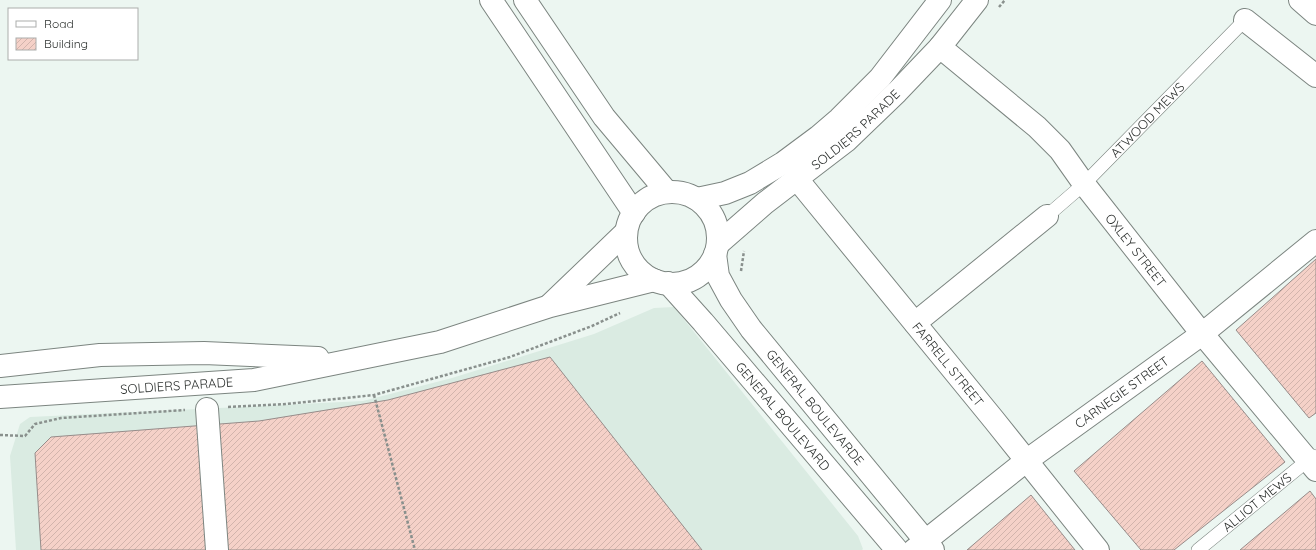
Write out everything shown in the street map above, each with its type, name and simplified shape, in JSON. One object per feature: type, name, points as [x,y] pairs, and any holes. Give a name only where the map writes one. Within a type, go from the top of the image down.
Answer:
[{"type":"street","points":[[491,0],[630,223]]},
{"type":"street","points":[[525,0],[604,117],[667,192]]},
{"type":"street","name":"SOLDIERS PARADE","points":[[697,199],[725,193],[750,182],[783,163],[839,120],[880,78],[940,0]]},
{"type":"street","name":"SOLDIERS PARADE","points":[[717,249],[740,223],[846,141],[897,92],[940,47],[977,0]]},
{"type":"street","points":[[1300,0],[1316,14]]},
{"type":"street","points":[[1245,20],[1316,76]]},
{"type":"street","points":[[856,102],[878,93],[910,53],[918,46],[926,42],[932,42],[940,47]]},
{"type":"street","name":"OXLEY STREET","points":[[940,47],[1037,127],[1060,150],[1084,184],[1202,334],[1313,461]]},
{"type":"street","name":"FARRELL STREET","points":[[797,179],[1098,550]]},
{"type":"street","points":[[667,192],[683,192],[697,199],[707,207],[714,218],[718,231],[717,249],[708,267],[697,276],[683,283],[661,282],[642,272],[633,261],[627,247],[630,223],[640,205],[652,196],[667,192]]},
{"type":"street","points":[[915,323],[1047,216]]},
{"type":"street","name":"SOLDIERS PARADE","points":[[550,306],[630,223]]},
{"type":"street","name":"CARNEGIE STREET","points":[[925,548],[1026,461],[1202,334],[1316,241]]},
{"type":"street","name":"GENERAL BOULEVARDE","points":[[717,249],[718,276],[731,300],[751,329],[925,548]]},
{"type":"street","name":"SOLDIERS PARADE","points":[[0,397],[254,380],[440,342],[550,306],[661,282]]},
{"type":"street","name":"GENERAL BOULEVARD","points":[[661,282],[703,322],[897,550]]},
{"type":"street","name":"SOLDIERS PARADE","points":[[0,366],[100,355],[204,353],[351,359]]},
{"type":"street","points":[[207,409],[217,550]]},
{"type":"lane","name":"ATWOOD MEWS","points":[[1047,216],[1084,184],[1245,20]]},
{"type":"lane","name":"ALLIOT MEWS","points":[[1198,550],[1313,461]]},
{"type":"path","points":[[741,276],[744,249]]},
{"type":"path","points":[[374,395],[415,550]]},
{"type":"path","points":[[0,435],[26,436]]},
{"type":"shaded area","points":[[674,307],[858,536],[863,549],[862,550],[16,550],[10,456],[20,424],[30,417],[363,401],[452,378],[594,334],[654,308]]},
{"type":"building","points":[[1316,259],[1316,413],[1309,418],[1236,330]]},
{"type":"building","points":[[550,357],[702,550],[41,550],[35,453],[51,437],[259,421],[388,400]]},
{"type":"building","points":[[1202,361],[1285,462],[1174,550],[1141,550],[1074,471]]},
{"type":"building","points":[[1310,491],[1316,499],[1316,550],[1240,550]]},
{"type":"building","points":[[1031,495],[1075,550],[967,550]]}]
